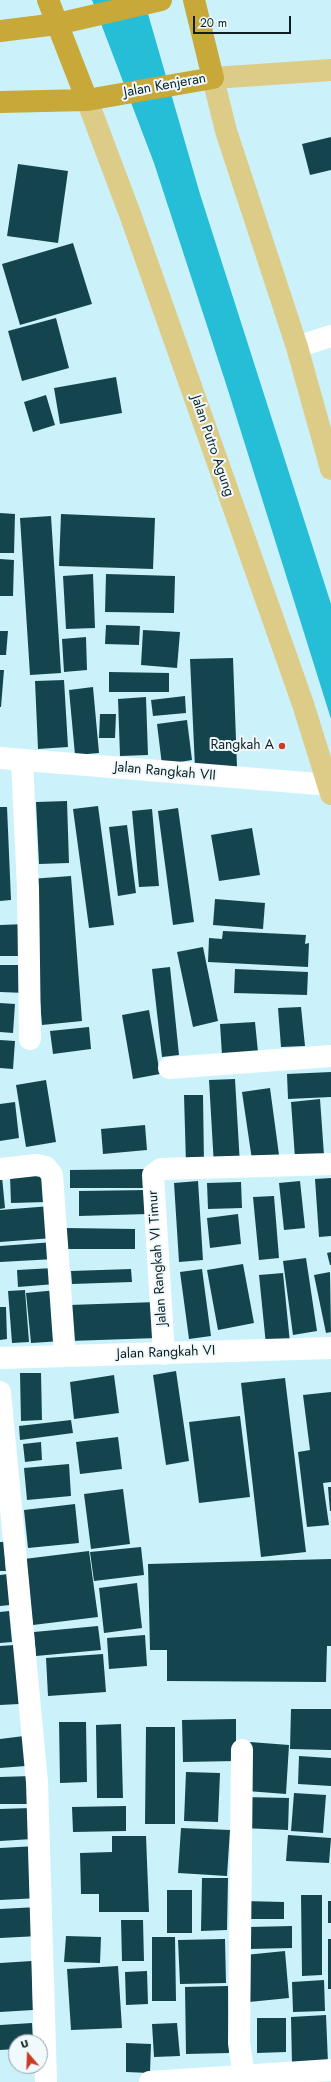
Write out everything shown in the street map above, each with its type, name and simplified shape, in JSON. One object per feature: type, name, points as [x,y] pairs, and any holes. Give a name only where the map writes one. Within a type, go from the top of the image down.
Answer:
[{"type":"highway","points":[[48,0],[57,24],[97,98]]},
{"type":"highway","points":[[0,31],[57,24],[81,17],[161,0]]},
{"type":"highway","points":[[194,0],[213,78]]},
{"type":"highway","name":"Jalan Kenjeran","points":[[0,102],[97,98],[213,78]]},
{"type":"main road","name":"Jalan Kenjeran","points":[[213,78],[331,70]]},
{"type":"main road","points":[[213,78],[231,144],[297,346],[331,470]]},
{"type":"main road","name":"Jalan Putro Agung","points":[[97,98],[130,214],[303,704],[330,788]]},
{"type":"street","points":[[297,346],[331,336]]},
{"type":"street","name":"Jalan Rangkah VII","points":[[0,758],[330,788]]},
{"type":"street","points":[[22,760],[28,888],[30,1039]]},
{"type":"street","points":[[169,1068],[331,1056]]},
{"type":"street","name":"Jalan Rangkah VI Timur","points":[[164,1354],[153,1175],[161,1169],[331,1164]]},
{"type":"street","points":[[0,1169],[36,1165],[46,1167],[52,1175],[65,1356]]},
{"type":"street","name":"Jalan Rangkah VI","points":[[0,1358],[331,1348]]},
{"type":"street","points":[[0,1392],[37,1782],[46,2082]]},
{"type":"street","points":[[242,1750],[239,2043],[244,2076]]},
{"type":"street","points":[[150,2082],[331,2070]]},
{"type":"water","points":[[92,0],[144,0],[200,194],[331,604],[331,719],[227,387],[154,163]]},
{"type":"building","points":[[331,137],[331,170],[310,175],[302,144]]},
{"type":"building","points":[[18,164],[68,171],[58,243],[7,236]]},
{"type":"building","points":[[73,243],[92,304],[20,325],[2,264]]},
{"type":"building","points":[[56,318],[69,368],[22,381],[8,331]]},
{"type":"building","points":[[116,377],[122,413],[60,424],[54,388]]},
{"type":"building","points":[[46,395],[55,425],[33,432],[24,402]]},
{"type":"building","points":[[0,513],[15,514],[14,553],[0,553]]},
{"type":"building","points":[[61,514],[155,518],[153,569],[59,566]]},
{"type":"building","points":[[51,516],[61,673],[30,675],[20,518]]},
{"type":"building","points":[[0,559],[14,560],[13,596],[0,596]]},
{"type":"building","points":[[93,574],[95,628],[66,629],[63,576]]},
{"type":"building","points":[[106,574],[175,576],[174,613],[105,612]]},
{"type":"building","points":[[106,625],[140,626],[139,645],[105,644]]},
{"type":"building","points":[[143,630],[180,632],[177,668],[141,665]]},
{"type":"building","points":[[0,631],[8,631],[6,655],[0,655]]},
{"type":"building","points":[[86,637],[87,670],[64,672],[62,639]]},
{"type":"building","points":[[233,658],[237,767],[195,768],[190,659]]},
{"type":"building","points":[[0,670],[4,670],[1,707],[0,707]]},
{"type":"building","points":[[109,672],[169,673],[169,692],[109,692]]},
{"type":"building","points":[[64,680],[68,747],[38,749],[35,681]]},
{"type":"building","points":[[93,687],[99,753],[75,755],[69,690]]},
{"type":"building","points":[[185,696],[186,713],[153,716],[151,700]]},
{"type":"building","points":[[146,697],[148,755],[120,756],[118,699]]},
{"type":"building","points":[[100,714],[116,714],[115,738],[99,738]]},
{"type":"building","points":[[187,720],[192,760],[162,765],[157,724]]},
{"type":"building","points":[[67,801],[69,863],[39,864],[36,802]]},
{"type":"building","points":[[98,806],[114,925],[89,928],[73,809]]},
{"type":"building","points":[[0,807],[7,807],[11,900],[0,901]]},
{"type":"building","points":[[178,808],[194,922],[173,925],[158,811]]},
{"type":"building","points":[[152,809],[159,886],[139,887],[132,811]]},
{"type":"building","points":[[127,825],[136,893],[118,896],[109,827]]},
{"type":"building","points":[[252,828],[260,875],[219,881],[211,835]]},
{"type":"building","points":[[71,876],[82,1021],[42,1025],[30,879]]},
{"type":"building","points":[[215,899],[265,903],[263,929],[213,925]]},
{"type":"building","points":[[26,924],[27,956],[0,956],[0,925]]},
{"type":"building","points":[[223,931],[306,935],[305,944],[309,943],[308,967],[208,962],[209,938],[222,939]]},
{"type":"building","points":[[203,947],[218,1021],[193,1027],[177,952]]},
{"type":"building","points":[[0,965],[26,965],[26,993],[0,992]]},
{"type":"building","points":[[170,967],[179,1055],[162,1057],[152,969]]},
{"type":"building","points":[[235,969],[308,972],[307,995],[234,993]]},
{"type":"building","points":[[0,1003],[15,1004],[13,1033],[0,1032]]},
{"type":"building","points":[[301,1007],[305,1046],[281,1047],[278,1008]]},
{"type":"building","points":[[149,1010],[160,1074],[133,1079],[122,1015]]},
{"type":"building","points":[[255,1022],[258,1052],[222,1055],[220,1024]]},
{"type":"building","points":[[89,1027],[91,1049],[53,1054],[50,1031]]},
{"type":"building","points":[[0,1040],[15,1041],[13,1069],[0,1068]]},
{"type":"building","points":[[331,1072],[331,1097],[288,1099],[287,1074]]},
{"type":"building","points":[[235,1079],[240,1165],[214,1166],[209,1080]]},
{"type":"building","points":[[46,1080],[56,1142],[26,1147],[16,1085]]},
{"type":"building","points":[[270,1088],[279,1155],[252,1160],[242,1092]]},
{"type":"building","points":[[184,1095],[203,1095],[204,1164],[186,1164]]},
{"type":"building","points":[[320,1099],[324,1155],[295,1158],[291,1102]]},
{"type":"building","points":[[15,1102],[19,1138],[0,1141],[0,1104]]},
{"type":"building","points":[[145,1125],[147,1150],[103,1154],[101,1129]]},
{"type":"building","points":[[145,1169],[145,1188],[70,1188],[70,1170]]},
{"type":"building","points":[[46,1175],[47,1202],[11,1203],[10,1176]]},
{"type":"building","points":[[0,1177],[2,1177],[5,1208],[0,1209]]},
{"type":"building","points":[[331,1178],[331,1236],[319,1237],[315,1179]]},
{"type":"building","points":[[198,1181],[203,1260],[179,1262],[174,1183]]},
{"type":"building","points":[[300,1181],[305,1228],[284,1230],[279,1183]]},
{"type":"building","points":[[241,1182],[242,1208],[208,1209],[207,1183]]},
{"type":"building","points":[[147,1190],[148,1214],[79,1216],[79,1191]]},
{"type":"building","points":[[274,1196],[279,1258],[259,1260],[253,1197]]},
{"type":"building","points":[[51,1206],[53,1238],[0,1242],[0,1210]]},
{"type":"building","points":[[238,1214],[241,1244],[210,1248],[207,1218]]},
{"type":"building","points":[[66,1228],[135,1229],[135,1249],[66,1249]]},
{"type":"building","points":[[54,1242],[55,1259],[0,1262],[0,1246]]},
{"type":"building","points":[[331,1252],[331,1265],[330,1265],[327,1253]]},
{"type":"building","points":[[306,1258],[317,1331],[293,1335],[283,1261]]},
{"type":"building","points":[[243,1264],[254,1323],[218,1330],[207,1270]]},
{"type":"building","points":[[54,1268],[55,1284],[18,1287],[17,1270]]},
{"type":"building","points":[[131,1269],[132,1282],[72,1284],[71,1271]]},
{"type":"building","points":[[202,1269],[211,1336],[189,1339],[180,1272]]},
{"type":"building","points":[[330,1272],[331,1332],[326,1333],[314,1275]]},
{"type":"building","points":[[283,1273],[290,1343],[266,1345],[259,1275]]},
{"type":"building","points":[[25,1290],[29,1342],[12,1343],[8,1291]]},
{"type":"building","points":[[57,1290],[62,1341],[31,1343],[26,1293]]},
{"type":"building","points":[[157,1302],[157,1338],[70,1341],[69,1305]]},
{"type":"building","points":[[0,1307],[6,1307],[7,1339],[0,1340]]},
{"type":"building","points":[[176,1371],[189,1461],[166,1465],[153,1375]]},
{"type":"building","points":[[20,1373],[41,1373],[42,1420],[21,1421]]},
{"type":"building","points":[[114,1375],[119,1413],[74,1419],[70,1382]]},
{"type":"building","points":[[285,1378],[306,1552],[261,1557],[241,1383]]},
{"type":"building","points":[[331,1392],[331,1482],[323,1483],[329,1525],[307,1527],[298,1452],[310,1450],[303,1395]]},
{"type":"building","points":[[240,1416],[250,1497],[199,1503],[189,1422]]},
{"type":"building","points":[[71,1420],[73,1433],[20,1440],[19,1426]]},
{"type":"building","points":[[118,1437],[122,1469],[80,1474],[76,1442]]},
{"type":"building","points":[[41,1442],[42,1460],[25,1462],[23,1444]]},
{"type":"building","points":[[69,1464],[71,1496],[27,1500],[24,1468]]},
{"type":"building","points":[[328,1487],[331,1487],[331,1511],[330,1511]]},
{"type":"building","points":[[123,1489],[130,1544],[91,1549],[84,1494]]},
{"type":"building","points":[[75,1504],[79,1543],[28,1548],[24,1510]]},
{"type":"building","points":[[0,1542],[4,1542],[6,1571],[0,1571]]},
{"type":"building","points":[[141,1547],[144,1575],[94,1581],[90,1552]]},
{"type":"building","points":[[89,1551],[98,1617],[33,1625],[24,1559]]},
{"type":"building","points":[[331,1559],[331,1646],[327,1646],[326,1682],[167,1681],[167,1650],[150,1650],[148,1564]]},
{"type":"building","points":[[8,1574],[10,1605],[0,1606],[0,1575]]},
{"type":"building","points":[[137,1583],[142,1628],[104,1633],[99,1588]]},
{"type":"building","points":[[9,1611],[12,1642],[0,1643],[0,1612]]},
{"type":"building","points":[[98,1626],[101,1650],[36,1656],[34,1632]]},
{"type":"building","points":[[145,1635],[147,1666],[109,1669],[107,1638]]},
{"type":"building","points":[[15,1645],[19,1704],[0,1705],[0,1646]]},
{"type":"building","points":[[103,1654],[106,1692],[48,1696],[46,1658]]},
{"type":"building","points":[[291,1709],[331,1709],[331,1750],[290,1749]]},
{"type":"building","points":[[236,1719],[236,1761],[183,1762],[182,1720]]},
{"type":"building","points":[[59,1722],[86,1722],[87,1782],[60,1783]]},
{"type":"building","points":[[121,1724],[123,1798],[97,1798],[96,1725]]},
{"type":"building","points":[[146,1727],[175,1727],[175,1824],[145,1824]]},
{"type":"building","points":[[24,1736],[26,1766],[0,1768],[0,1739]]},
{"type":"building","points":[[250,1742],[289,1745],[286,1794],[247,1791]]},
{"type":"building","points":[[299,1756],[331,1758],[331,1786],[298,1784]]},
{"type":"building","points":[[186,1772],[220,1773],[218,1822],[184,1821]]},
{"type":"building","points":[[32,1776],[33,1804],[0,1804],[0,1777]]},
{"type":"building","points":[[294,1793],[326,1795],[323,1833],[291,1831]]},
{"type":"building","points":[[243,1797],[289,1798],[288,1830],[242,1828]]},
{"type":"building","points":[[126,1806],[126,1831],[73,1832],[72,1807]]},
{"type":"building","points":[[30,1808],[32,1839],[0,1841],[0,1809]]},
{"type":"building","points":[[181,1828],[230,1830],[227,1876],[178,1873]]},
{"type":"building","points":[[288,1835],[331,1838],[329,1863],[286,1861]]},
{"type":"building","points":[[112,1836],[146,1836],[149,1912],[99,1912],[99,1894],[81,1894],[80,1853],[112,1852]]},
{"type":"building","points":[[37,1846],[39,1898],[0,1900],[0,1848]]},
{"type":"building","points":[[202,1878],[228,1878],[227,1930],[201,1931]]},
{"type":"building","points":[[167,1890],[192,1890],[192,1933],[167,1933]]},
{"type":"building","points":[[301,1895],[322,1895],[322,1975],[302,1976]]},
{"type":"building","points":[[243,1901],[284,1902],[284,1919],[243,1919]]},
{"type":"building","points":[[328,1901],[331,1901],[331,1923],[328,1923]]},
{"type":"building","points":[[38,1907],[39,1936],[0,1938],[0,1909]]},
{"type":"building","points":[[121,1920],[143,1920],[144,1961],[122,1961]]},
{"type":"building","points":[[292,1926],[292,1948],[250,1949],[249,1927]]},
{"type":"building","points":[[66,1936],[101,1937],[100,1963],[64,1962]]},
{"type":"building","points":[[152,1937],[175,1937],[176,2001],[152,2001]]},
{"type":"building","points":[[225,1939],[226,1983],[180,1984],[178,1940]]},
{"type":"building","points":[[328,1939],[331,1939],[331,1989],[328,1989]]},
{"type":"building","points":[[285,1951],[289,1998],[249,2002],[245,1955]]},
{"type":"building","points":[[32,1961],[33,2010],[0,2012],[0,1963]]},
{"type":"building","points":[[118,1966],[122,2028],[71,2030],[67,1969]]},
{"type":"building","points":[[147,1971],[148,2004],[126,2005],[125,1972]]},
{"type":"building","points":[[324,1980],[325,2011],[293,2012],[292,1982]]},
{"type":"building","points":[[228,1986],[229,2053],[186,2054],[185,1987]]},
{"type":"building","points":[[326,2015],[328,2063],[292,2064],[291,2017]]},
{"type":"building","points":[[257,2018],[286,2018],[286,2052],[257,2053]]},
{"type":"building","points":[[32,2023],[33,2034],[8,2034],[8,2050],[0,2050],[0,2025]]},
{"type":"building","points":[[177,2023],[180,2056],[154,2057],[152,2024]]},
{"type":"building","points":[[126,2043],[151,2044],[150,2073],[126,2072]]},
{"type":"place","name":"Rangkah A","points":[[282,746]]}]
